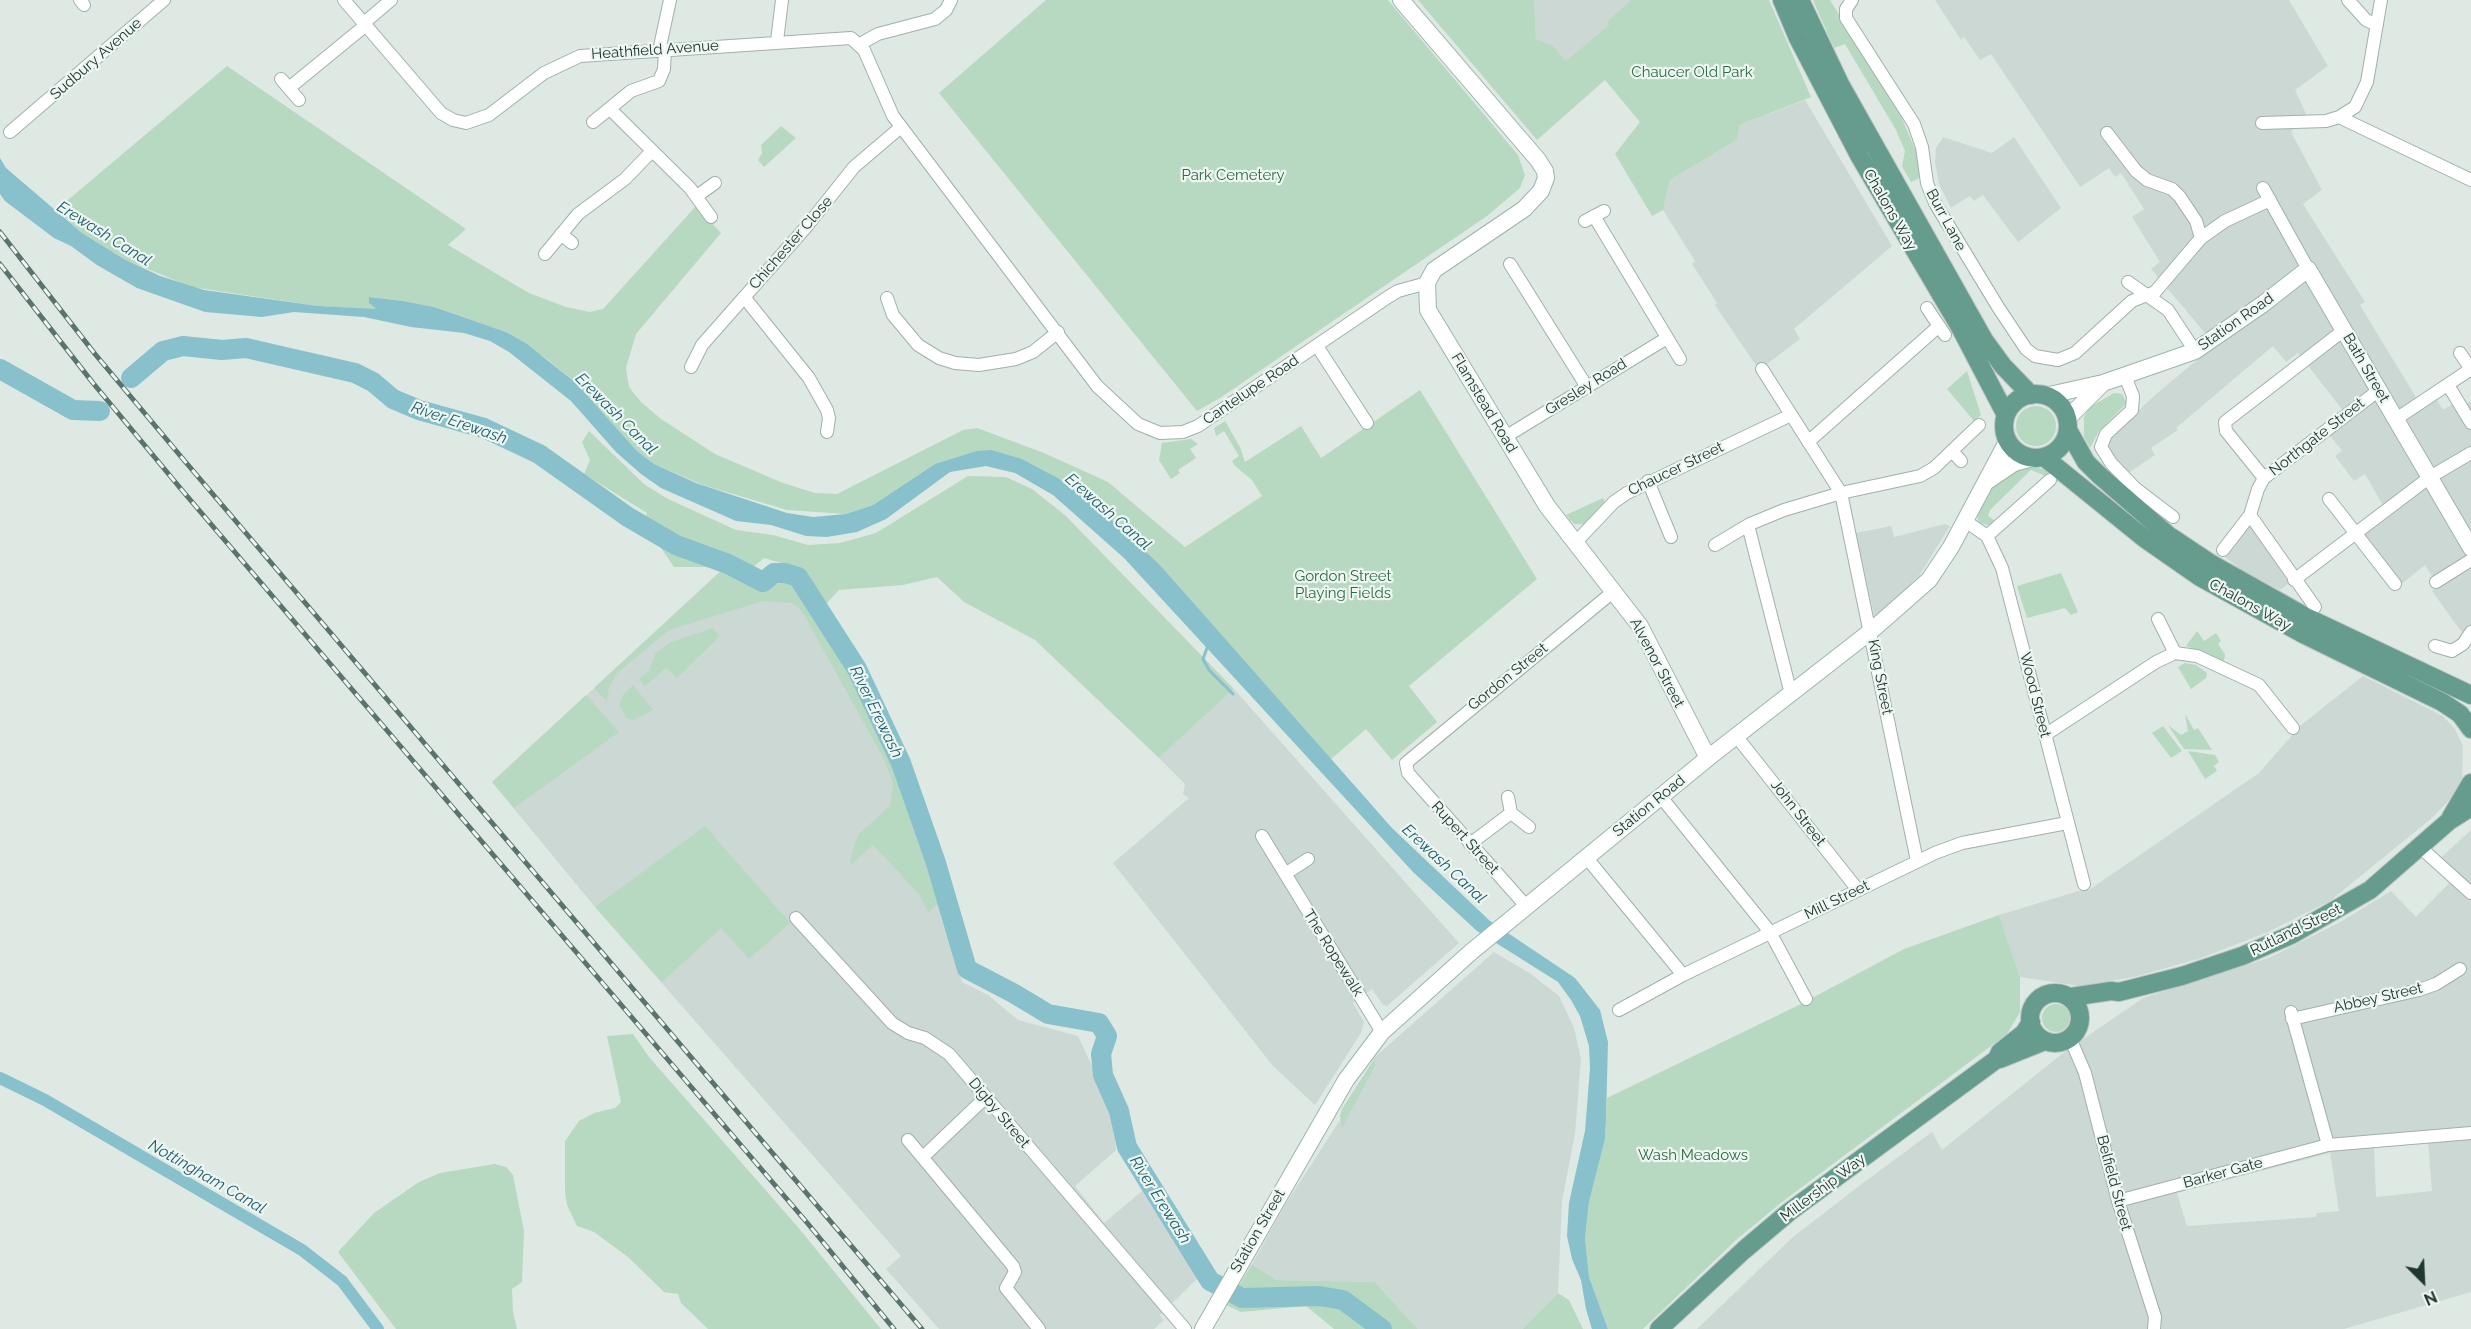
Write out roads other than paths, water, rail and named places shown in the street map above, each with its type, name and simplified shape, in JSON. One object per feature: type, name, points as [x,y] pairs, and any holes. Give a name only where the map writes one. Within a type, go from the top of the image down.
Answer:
[{"type":"main road","name":"Chalons Way","points":[[1782,0],[1798,38],[1855,147],[1960,327],[2006,415]]},
{"type":"main road","name":"Chalons Way","points":[[1800,0],[1841,86],[1984,340],[2002,366],[2038,395]]},
{"type":"main road","points":[[2038,395],[2060,404],[2068,424],[2060,447],[2038,457],[2023,455],[2008,440],[2004,424],[2006,415],[2016,402],[2038,395]]},
{"type":"main road","name":"Chalons Way","points":[[2068,424],[2086,462],[2168,535],[2210,563],[2308,618],[2471,695]]},
{"type":"main road","name":"Chalons Way","points":[[2038,457],[2144,538],[2200,577],[2259,611],[2442,702],[2460,714],[2471,729]]},
{"type":"main road","name":"Rutland Street","points":[[2448,821],[2471,783]]},
{"type":"main road","name":"Rutland Street","points":[[2081,1016],[2119,992],[2217,965],[2283,939],[2370,890],[2421,848],[2448,821],[2471,807]]},
{"type":"main road","name":"Rutland Street","points":[[2071,997],[2111,991],[2119,992]]},
{"type":"main road","points":[[2054,992],[2071,997],[2081,1016],[2078,1028],[2070,1038],[2054,1043],[2045,1041],[2038,1036],[2031,1022],[2031,1013],[2039,999],[2054,992]]},
{"type":"main road","name":"Millership Way","points":[[1659,1329],[1744,1250],[1789,1212],[1997,1059],[2000,1052],[2024,1033],[2031,1022]]},
{"type":"main road","name":"Millership Way","points":[[1997,1059],[2005,1059],[2045,1041]]},
{"type":"street","name":"Sudbury Avenue","points":[[10,132],[164,0]]},
{"type":"street","name":"Heathfield Avenue","points":[[344,0],[441,113],[453,120],[466,123],[489,115],[544,73],[570,60],[594,54],[846,37],[860,44]]},
{"type":"street","points":[[299,100],[285,83],[365,24],[391,0]]},
{"type":"street","points":[[593,122],[632,91],[659,81],[664,69],[662,50],[670,0]]},
{"type":"street","points":[[777,41],[782,0]]},
{"type":"street","points":[[860,44],[878,34],[935,19],[946,10],[951,0]]},
{"type":"street","points":[[1401,0],[1538,160],[1546,178],[1541,191],[1524,209],[1439,264],[1427,283]]},
{"type":"street","name":"Burr Lane","points":[[1852,0],[1846,9],[1846,18],[1914,124],[1922,147],[1927,183],[1935,203],[1998,307],[2030,352],[2052,360],[2067,357],[2085,344],[2132,301],[2148,295]]},
{"type":"street","points":[[2348,0],[2366,20],[2377,24]]},
{"type":"street","points":[[2262,123],[2326,121],[2339,117],[2355,107],[2367,82],[2381,0]]},
{"type":"street","name":"Cantelupe Road","points":[[860,44],[889,109],[901,127],[1097,386],[1120,410],[1144,428],[1168,434],[1198,426],[1398,291],[1427,283]]},
{"type":"street","points":[[610,109],[697,196],[711,217]]},
{"type":"street","points":[[28,117],[37,128]]},
{"type":"street","points":[[2339,117],[2471,180]]},
{"type":"street","name":"Chichester Close","points":[[690,367],[702,345],[807,226],[854,167],[901,127]]},
{"type":"street","points":[[2107,133],[2136,171],[2147,180],[2172,189],[2180,197],[2196,221],[2201,238]]},
{"type":"street","points":[[546,254],[578,214],[625,179],[652,151]]},
{"type":"street","points":[[697,196],[716,183]]},
{"type":"street","name":"Bath Street","points":[[2263,188],[2471,548]]},
{"type":"street","points":[[2148,295],[2155,292],[2201,238],[2225,221],[2270,200]]},
{"type":"street","points":[[1594,216],[1680,359]]},
{"type":"street","points":[[561,234],[572,243]]},
{"type":"street","points":[[1510,264],[1516,285],[1587,387]]},
{"type":"street","name":"Station Road","points":[[2038,395],[2103,383],[2195,351],[2263,304],[2308,268]]},
{"type":"street","points":[[2128,282],[2148,295],[2175,319],[2195,351]]},
{"type":"street","name":"Flamstead Road","points":[[1427,283],[1428,310],[1556,517]]},
{"type":"street","points":[[744,297],[809,378],[827,410],[829,418],[827,432]]},
{"type":"street","points":[[886,298],[893,315],[918,345],[939,358],[956,363],[979,365],[1016,359],[1033,352],[1058,332]]},
{"type":"street","points":[[1808,442],[1942,330],[1927,308]]},
{"type":"street","points":[[2264,478],[2224,427],[2225,422],[2344,330]]},
{"type":"street","name":"Gresley Road","points":[[1505,437],[1667,338]]},
{"type":"street","points":[[1317,346],[1367,423]]},
{"type":"street","points":[[2396,419],[2471,369],[2460,353]]},
{"type":"street","points":[[1762,369],[1841,493]]},
{"type":"street","points":[[2125,376],[2133,396],[2132,410],[2101,442],[2103,453],[2135,488],[2173,517]]},
{"type":"street","name":"Station Road","points":[[2068,424],[2103,383]]},
{"type":"street","points":[[2448,385],[2471,423]]},
{"type":"street","name":"Northgate Street","points":[[2223,550],[2250,515],[2264,478],[2379,390]]},
{"type":"street","name":"Chaucer Street","points":[[1575,543],[1620,497],[1648,481],[1791,415]]},
{"type":"street","points":[[1715,545],[1748,525],[1775,513],[1841,493],[1920,476],[1934,468],[1979,425]]},
{"type":"street","name":"Station Road","points":[[1314,1133],[1346,1080],[1382,1032],[1477,948],[1586,857],[1871,631],[1929,580],[2008,440]]},
{"type":"street","points":[[1952,451],[1961,461]]},
{"type":"street","points":[[2294,580],[2430,477],[2471,453]]},
{"type":"street","name":"Station Road","points":[[1984,484],[2014,463],[2038,457]]},
{"type":"street","points":[[1987,536],[2026,494],[2050,480]]},
{"type":"street","points":[[1648,481],[1671,537]]},
{"type":"street","name":"King Street","points":[[1841,493],[1917,861]]},
{"type":"street","points":[[2329,499],[2394,584]]},
{"type":"street","points":[[2250,515],[2315,607]]},
{"type":"street","name":"Alvenor Street","points":[[1556,517],[1614,591],[1647,638],[1694,735],[1708,758]]},
{"type":"street","name":"Wood Street","points":[[1964,520],[1987,536],[1996,551],[2008,586],[2084,884]]},
{"type":"street","points":[[1748,525],[1791,694]]},
{"type":"street","points":[[2436,582],[2471,560]]},
{"type":"street","name":"Gordon Street","points":[[1406,767],[1410,757],[1614,591]]},
{"type":"street","points":[[2158,619],[2175,653]]},
{"type":"street","points":[[2435,646],[2452,651],[2463,644],[2471,632]]},
{"type":"street","points":[[2045,735],[2156,662],[2175,653],[2197,656],[2259,685],[2293,728]]},
{"type":"street","name":"John Street","points":[[1737,737],[1858,890]]},
{"type":"street","name":"Rupert Street","points":[[1406,767],[1470,844],[1527,907]]},
{"type":"street","points":[[1508,797],[1511,813],[1529,827]]},
{"type":"street","points":[[1661,797],[1770,932],[1806,999]]},
{"type":"street","points":[[1470,844],[1511,813]]},
{"type":"street","name":"Mill Street","points":[[1619,1010],[1683,975],[1917,861],[1962,843],[2067,823]]},
{"type":"street","name":"The Ropewalk","points":[[1262,836],[1382,1032]]},
{"type":"street","points":[[2421,848],[2471,893]]},
{"type":"street","points":[[1586,857],[1683,975]]},
{"type":"street","points":[[1285,874],[1308,859]]},
{"type":"street","name":"Digby Street","points":[[796,918],[884,1015],[900,1028],[925,1038],[949,1054],[1185,1329]]},
{"type":"street","name":"Abbey Street","points":[[2328,1145],[2292,1016],[2419,990],[2436,984],[2460,969]]},
{"type":"street","name":"Belfield Street","points":[[2070,1038],[2085,1073],[2118,1201],[2155,1317],[2154,1329]]},
{"type":"street","points":[[922,1157],[986,1097]]},
{"type":"street","name":"Station Street","points":[[1203,1329],[1314,1133]]},
{"type":"street","name":"Barker Gate","points":[[2118,1201],[2328,1145],[2471,1133]]},
{"type":"street","points":[[908,1140],[1013,1266],[1015,1272],[1005,1286],[1007,1292],[1039,1329]]},
{"type":"water","points":[[0,158],[6,168],[82,233],[124,259],[160,276],[204,290],[318,306],[376,309],[369,303],[369,297],[403,301],[434,307],[506,332],[527,344],[576,383],[637,451],[654,464],[696,483],[787,513],[813,517],[846,514],[873,505],[935,464],[977,451],[991,450],[1022,459],[1058,478],[1103,512],[1160,565],[1392,828],[1490,921],[1575,978],[1600,1010],[1608,1042],[1605,1139],[1589,1202],[1585,1238],[1589,1277],[1608,1329],[1592,1329],[1581,1280],[1572,1259],[1567,1236],[1569,1203],[1585,1131],[1590,1068],[1589,1046],[1580,1016],[1571,1000],[1558,982],[1477,931],[1413,872],[1124,558],[1053,495],[1015,473],[986,466],[950,472],[886,519],[857,532],[827,537],[806,536],[771,525],[736,521],[661,488],[641,474],[616,452],[571,401],[509,352],[490,341],[464,333],[411,327],[364,317],[294,312],[262,317],[205,312],[137,288],[97,265],[71,246],[54,238],[5,201],[0,194]]},
{"type":"waterway","name":"River Erewash","points":[[131,378],[163,351],[183,346],[222,350],[246,348],[355,373],[373,382],[393,399],[419,410],[484,428],[539,454],[628,517],[676,545],[728,564],[763,582],[774,573],[785,573],[798,577],[857,669],[901,763],[936,863],[967,969],[1048,1014],[1099,1023],[1107,1036],[1101,1054],[1103,1075],[1119,1111],[1127,1147],[1210,1281],[1242,1298],[1319,1296],[1343,1300],[1382,1329]]},
{"type":"waterway","name":"River Erewash","points":[[0,369],[73,410],[100,411]]},
{"type":"waterway","points":[[1207,648],[1203,659],[1209,670],[1233,694]]},
{"type":"waterway","name":"Nottingham Canal","points":[[0,1078],[45,1100],[302,1250],[342,1281],[378,1329]]},
{"type":"railway","points":[[0,232],[95,354],[183,459],[922,1329]]},
{"type":"railway","points":[[0,264],[93,383],[181,489],[809,1225],[894,1329]]},
{"type":"park label","name":"Chaucer Old Park","points":[[1692,72]]},
{"type":"park label","name":"Park Cemetery","points":[[1233,175]]},
{"type":"park label","name":"Gordon Street Playing Fields","points":[[1343,584]]},
{"type":"park label","name":"Wash Meadows","points":[[1693,1155]]},
{"type":"water label","name":"Erewash Canal","points":[[104,234]]},
{"type":"water label","name":"Erewash Canal","points":[[616,414]]},
{"type":"water label","name":"Erewash Canal","points":[[1108,512]]},
{"type":"water label","name":"Erewash Canal","points":[[1444,864]]}]
